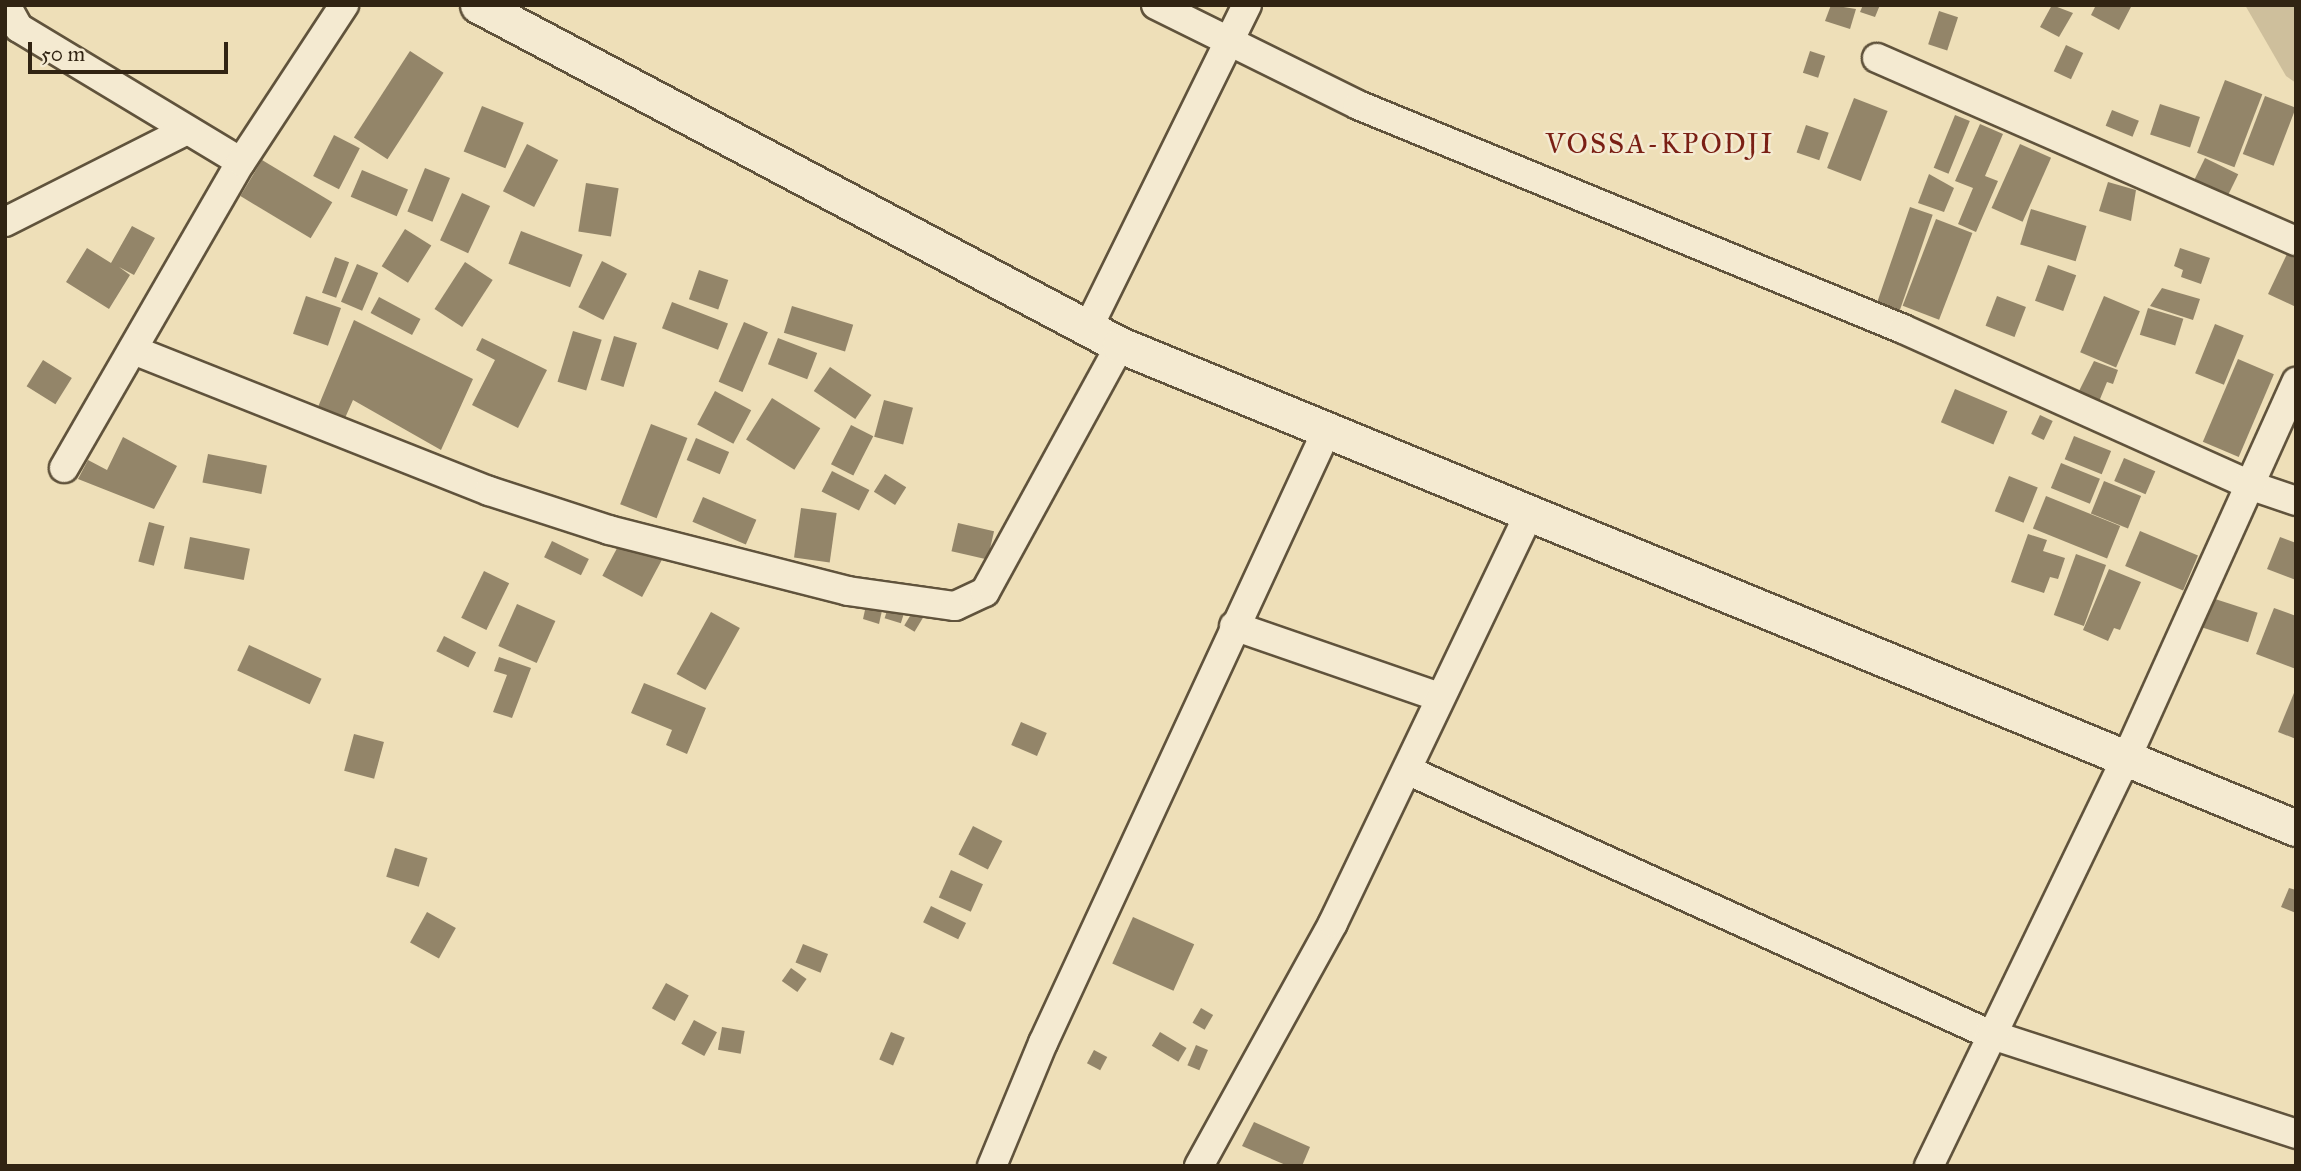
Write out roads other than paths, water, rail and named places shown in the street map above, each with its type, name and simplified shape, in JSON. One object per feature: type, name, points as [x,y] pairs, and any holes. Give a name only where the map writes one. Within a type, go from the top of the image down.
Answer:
[{"type":"street","points":[[6,5],[19,28],[241,162]]},
{"type":"street","points":[[64,468],[241,162],[344,5]]},
{"type":"street","points":[[478,5],[1119,345],[2296,828]]},
{"type":"street","points":[[1156,5],[1358,105],[1903,329],[2252,486],[2296,501]]},
{"type":"street","points":[[1088,328],[1247,5]]},
{"type":"street","points":[[1877,58],[2296,241]]},
{"type":"street","points":[[5,222],[187,130]]},
{"type":"street","points":[[133,350],[489,491],[609,530],[848,591],[955,606],[985,592],[1119,345]]},
{"type":"street","points":[[1929,1166],[1989,1034],[2126,759],[2252,486],[2296,382]]},
{"type":"street","points":[[992,1166],[1234,626],[1327,430]]},
{"type":"street","points":[[1199,1166],[1332,923],[1529,513]]},
{"type":"street","points":[[1234,626],[1440,696]]},
{"type":"street","points":[[1406,771],[1989,1034],[2296,1134]]},
{"type":"district","name":"VOSSA-KPODJI","points":[[1660,144]]}]
